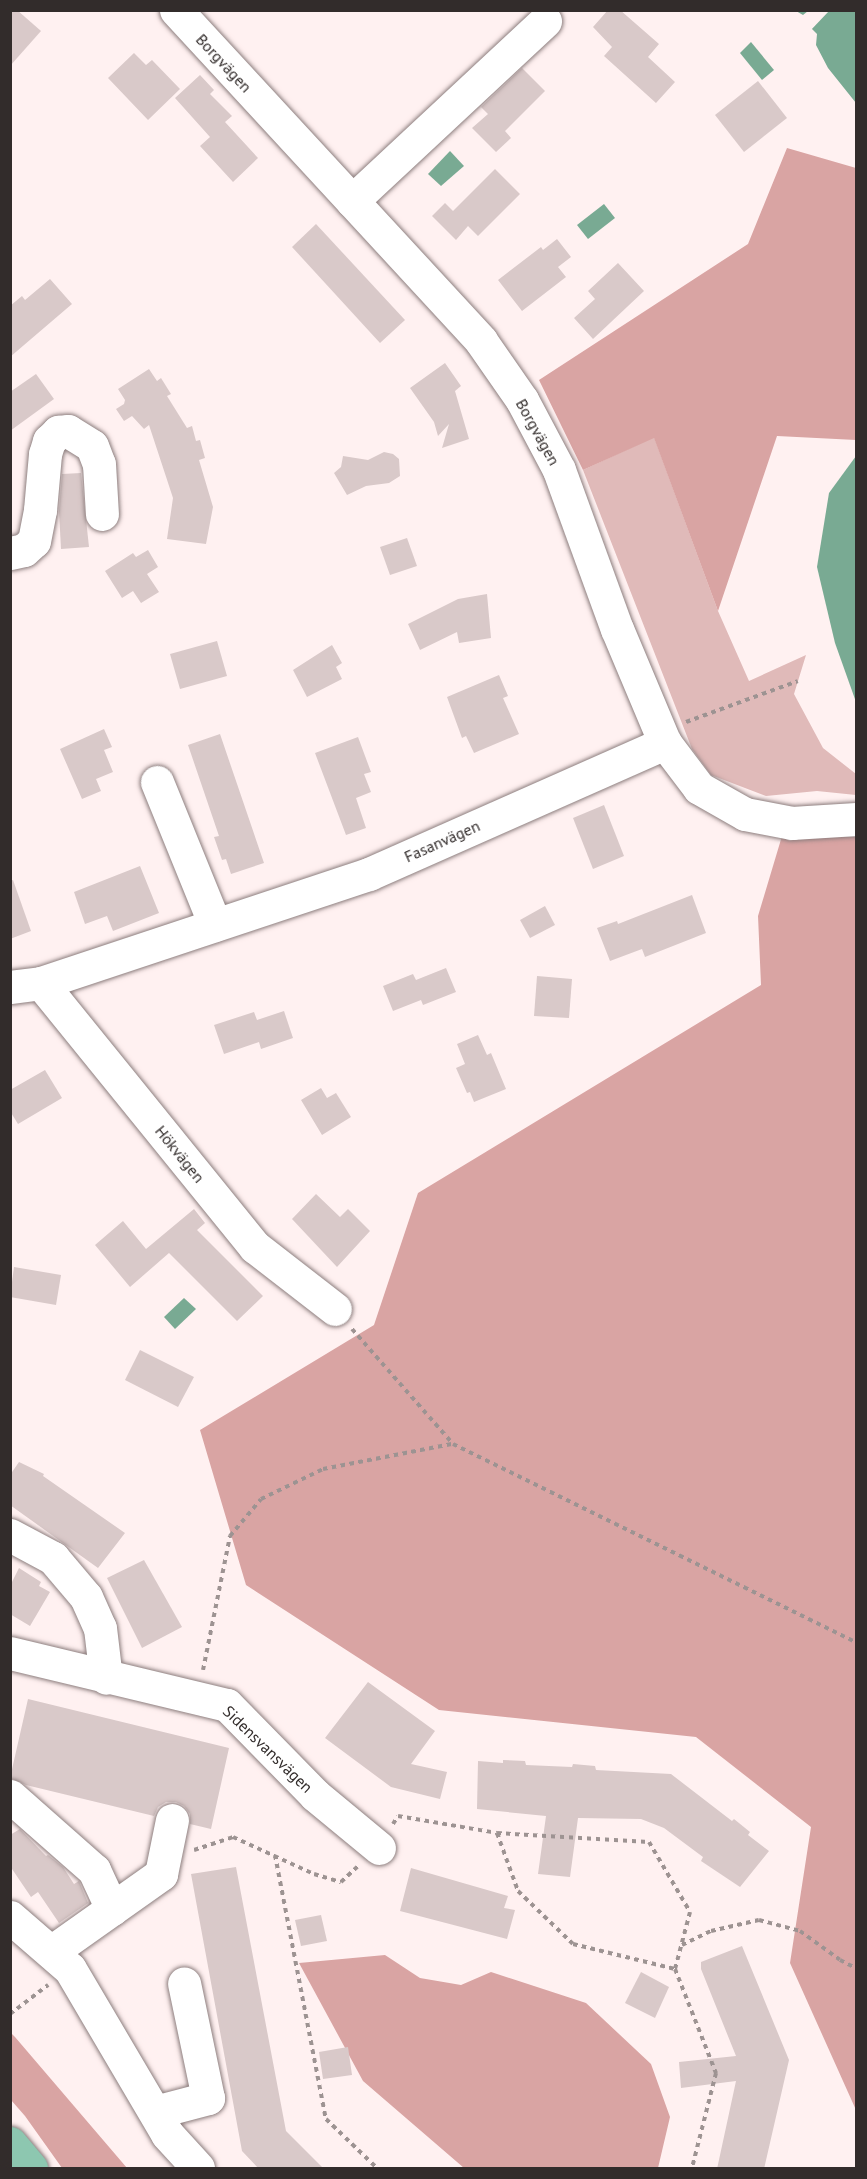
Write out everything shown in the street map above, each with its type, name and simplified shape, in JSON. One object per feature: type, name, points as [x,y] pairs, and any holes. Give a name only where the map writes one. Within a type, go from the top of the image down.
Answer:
[{"type":"main road","points":[[10,2143],[31,2169]]},
{"type":"street","name":"Borgvägen","points":[[176,10],[481,341],[522,400],[559,470],[617,629],[662,737],[699,788],[745,814],[792,823],[856,819]]},
{"type":"street","points":[[352,201],[545,21]]},
{"type":"street","points":[[10,553],[24,550],[34,541],[40,510],[45,454],[49,441],[58,432],[68,431],[92,446],[99,464],[102,514]]},
{"type":"street","name":"Fasanvägen","points":[[26,985],[369,874],[662,737]]},
{"type":"street","points":[[157,782],[215,925]]},
{"type":"street","name":"Hökvägen","points":[[26,985],[255,1247],[335,1309]]},
{"type":"street","points":[[10,1534],[53,1558],[86,1597],[100,1628],[106,1678]]},
{"type":"street","name":"Sidensvansvägen","points":[[10,1653],[106,1678],[227,1705],[315,1795],[378,1848]]},
{"type":"street","points":[[10,1796],[93,1870],[112,1909]]},
{"type":"street","points":[[51,1952],[161,1874],[172,1820]]},
{"type":"street","points":[[10,1917],[70,1969],[167,2134],[198,2169]]},
{"type":"street","points":[[155,2112],[208,2098],[184,1983]]},
{"type":"path","points":[[662,737],[798,681]]},
{"type":"path","points":[[335,1309],[453,1444],[856,1642]]},
{"type":"path","points":[[198,1698],[230,1536],[261,1499],[323,1469],[453,1444]]},
{"type":"path","points":[[377,2169],[326,2119],[275,1854],[315,1874],[341,1882],[378,1848],[398,1816],[497,1833],[649,1842],[690,1912],[675,1969],[716,2073],[692,2169]]},
{"type":"path","points":[[497,1833],[518,1891],[573,1944],[675,1969]]},
{"type":"path","points":[[681,1945],[711,1931],[759,1920],[800,1930],[840,1960],[856,1968]]},
{"type":"shaded area","points":[[794,11],[856,11],[856,103],[828,68],[816,45],[817,34]]},
{"type":"shaded area","points":[[751,42],[774,70],[762,80],[740,53]]},
{"type":"shaded area","points":[[787,148],[856,168],[856,440],[777,436],[718,611],[654,438],[583,470],[539,380],[748,244]]},
{"type":"shaded area","points":[[450,151],[464,166],[441,186],[428,174]]},
{"type":"shaded area","points":[[604,204],[615,218],[588,239],[577,225]]},
{"type":"shaded area","points":[[654,437],[718,611],[749,681],[806,655],[794,694],[823,748],[856,774],[856,795],[817,791],[766,796],[711,775],[692,749],[583,470]]},
{"type":"shaded area","points":[[856,456],[856,702],[835,643],[817,567],[829,493]]},
{"type":"shaded area","points":[[782,836],[856,837],[856,2110],[790,1963],[811,1827],[696,1737],[439,1710],[246,1585],[200,1430],[374,1325],[418,1193],[761,985],[758,916]]},
{"type":"shaded area","points":[[184,1298],[196,1309],[175,1329],[164,1317]]},
{"type":"shaded area","points":[[385,1955],[420,1978],[461,1985],[491,1972],[586,2003],[651,2064],[670,2117],[658,2168],[464,2168],[363,2081],[299,1963]]},
{"type":"shaded area","points":[[11,2033],[127,2168],[62,2168],[11,2100]]},
{"type":"pier","points":[[796,11],[803,15],[808,11],[829,11],[810,31],[793,14]]},
{"type":"building","points":[[10,10],[17,10],[41,31],[10,66]]},
{"type":"building","points":[[608,10],[620,10],[659,44],[648,57],[675,82],[656,103],[604,56],[612,47],[593,27]]},
{"type":"building","points":[[134,53],[146,65],[152,60],[180,89],[148,120],[108,78]]},
{"type":"building","points":[[522,68],[545,91],[505,131],[511,138],[496,152],[472,128],[488,114],[481,107]]},
{"type":"building","points":[[200,75],[214,90],[210,94],[232,116],[225,122],[258,158],[233,182],[200,146],[210,137],[175,98]]},
{"type":"building","points":[[758,81],[787,118],[744,152],[715,115]]},
{"type":"building","points":[[495,169],[520,194],[478,236],[468,226],[456,240],[432,216],[445,203],[453,211]]},
{"type":"building","points":[[316,224],[405,320],[380,343],[292,247]]},
{"type":"building","points":[[557,239],[571,257],[558,267],[566,277],[522,311],[498,280],[541,247],[543,250]]},
{"type":"building","points":[[618,263],[644,291],[593,339],[574,318],[595,299],[588,291]]},
{"type":"building","points":[[50,279],[72,304],[10,357],[10,306],[22,296],[25,300]]},
{"type":"building","points":[[445,363],[461,386],[455,391],[469,439],[442,448],[449,424],[438,436],[434,422],[410,388]]},
{"type":"building","points":[[149,369],[157,381],[161,378],[171,394],[167,396],[187,428],[192,426],[196,441],[200,440],[205,458],[199,460],[213,507],[206,544],[167,539],[173,498],[149,425],[144,429],[132,416],[124,421],[116,409],[124,404],[125,400],[118,389]]},
{"type":"building","points":[[36,374],[54,399],[10,431],[10,392]]},
{"type":"building","points":[[384,452],[393,454],[399,459],[400,476],[389,483],[366,486],[347,495],[334,473],[341,467],[343,456],[368,460]]},
{"type":"building","points":[[81,473],[89,547],[61,549],[59,511],[62,474]]},
{"type":"building","points":[[407,538],[417,566],[390,575],[380,547]]},
{"type":"building","points":[[148,550],[158,567],[147,574],[159,592],[141,603],[133,591],[122,598],[105,571],[133,553],[136,557]]},
{"type":"building","points":[[487,594],[491,638],[459,643],[457,632],[420,650],[408,624],[458,599]]},
{"type":"building","points":[[217,641],[227,676],[180,689],[170,654]]},
{"type":"building","points":[[332,645],[342,663],[336,667],[342,679],[307,697],[293,670]]},
{"type":"building","points":[[499,675],[508,696],[503,698],[519,734],[474,753],[466,736],[462,738],[447,697]]},
{"type":"building","points":[[104,729],[112,747],[104,750],[113,772],[96,779],[101,791],[82,799],[60,749]]},
{"type":"building","points":[[220,734],[264,863],[231,874],[226,859],[222,860],[214,837],[219,836],[188,745]]},
{"type":"building","points":[[358,737],[371,772],[364,774],[371,792],[356,798],[366,828],[346,835],[315,753]]},
{"type":"building","points":[[604,805],[624,856],[593,869],[573,818]]},
{"type":"building","points":[[140,866],[159,913],[113,931],[107,916],[85,924],[74,892]]},
{"type":"building","points":[[13,880],[31,931],[10,939],[10,881]]},
{"type":"building","points":[[692,895],[706,933],[645,957],[642,949],[610,961],[597,928],[617,921],[618,924]]},
{"type":"building","points":[[545,906],[555,925],[530,938],[520,920]]},
{"type":"building","points":[[446,968],[456,992],[423,1005],[421,1000],[393,1011],[383,986],[413,974],[416,980]]},
{"type":"building","points":[[537,976],[572,979],[569,1018],[534,1016]]},
{"type":"building","points":[[284,1011],[293,1038],[261,1049],[259,1042],[224,1054],[214,1025],[254,1012],[257,1020]]},
{"type":"building","points":[[478,1035],[487,1055],[491,1053],[506,1089],[474,1102],[470,1092],[467,1093],[456,1068],[465,1064],[457,1044]]},
{"type":"building","points":[[45,1070],[62,1098],[18,1124],[10,1111],[10,1090]]},
{"type":"building","points":[[321,1088],[327,1098],[336,1093],[351,1117],[322,1135],[301,1100]]},
{"type":"building","points":[[316,1194],[340,1217],[348,1209],[370,1231],[337,1267],[292,1219]]},
{"type":"building","points":[[194,1209],[205,1223],[197,1230],[263,1296],[237,1321],[169,1253],[130,1287],[95,1245],[123,1221],[146,1249]]},
{"type":"building","points":[[14,1267],[61,1275],[56,1305],[10,1297]]},
{"type":"building","points":[[140,1350],[194,1377],[178,1407],[125,1380]]},
{"type":"building","points":[[19,1462],[44,1474],[43,1476],[125,1533],[98,1568],[10,1505],[10,1475]]},
{"type":"building","points":[[144,1560],[182,1627],[142,1648],[107,1578]]},
{"type":"building","points":[[19,1568],[41,1582],[39,1586],[50,1592],[30,1626],[10,1614],[10,1586]]},
{"type":"building","points":[[368,1682],[435,1731],[411,1764],[447,1772],[440,1799],[391,1787],[325,1738]]},
{"type":"building","points":[[28,1699],[229,1748],[211,1829],[190,1824],[190,1814],[184,1806],[176,1802],[166,1802],[158,1807],[154,1816],[26,1785],[10,1778]]},
{"type":"building","points":[[503,1760],[525,1761],[526,1765],[572,1767],[573,1764],[595,1766],[596,1770],[671,1774],[732,1821],[734,1819],[750,1832],[748,1835],[769,1851],[740,1887],[701,1861],[703,1857],[664,1828],[641,1819],[578,1818],[570,1877],[538,1874],[546,1816],[477,1809],[478,1761],[503,1763]]},
{"type":"building","points":[[20,1829],[46,1856],[48,1855],[63,1867],[74,1884],[79,1881],[88,1903],[59,1923],[38,1892],[31,1897],[10,1866],[10,1835]]},
{"type":"building","points":[[236,1867],[286,2131],[324,2169],[259,2169],[242,2151],[191,1874]]},
{"type":"building","points":[[411,1868],[508,1896],[504,1908],[515,1910],[507,1939],[400,1911]]},
{"type":"building","points":[[321,1915],[327,1941],[301,1946],[295,1920]]},
{"type":"building","points":[[742,1946],[789,2060],[764,2169],[717,2169],[736,2081],[681,2088],[679,2062],[736,2056],[701,1969],[701,1962]]},
{"type":"building","points":[[641,1972],[669,1987],[655,2018],[625,2003]]},
{"type":"building","points":[[348,2047],[352,2075],[323,2079],[319,2052]]}]
